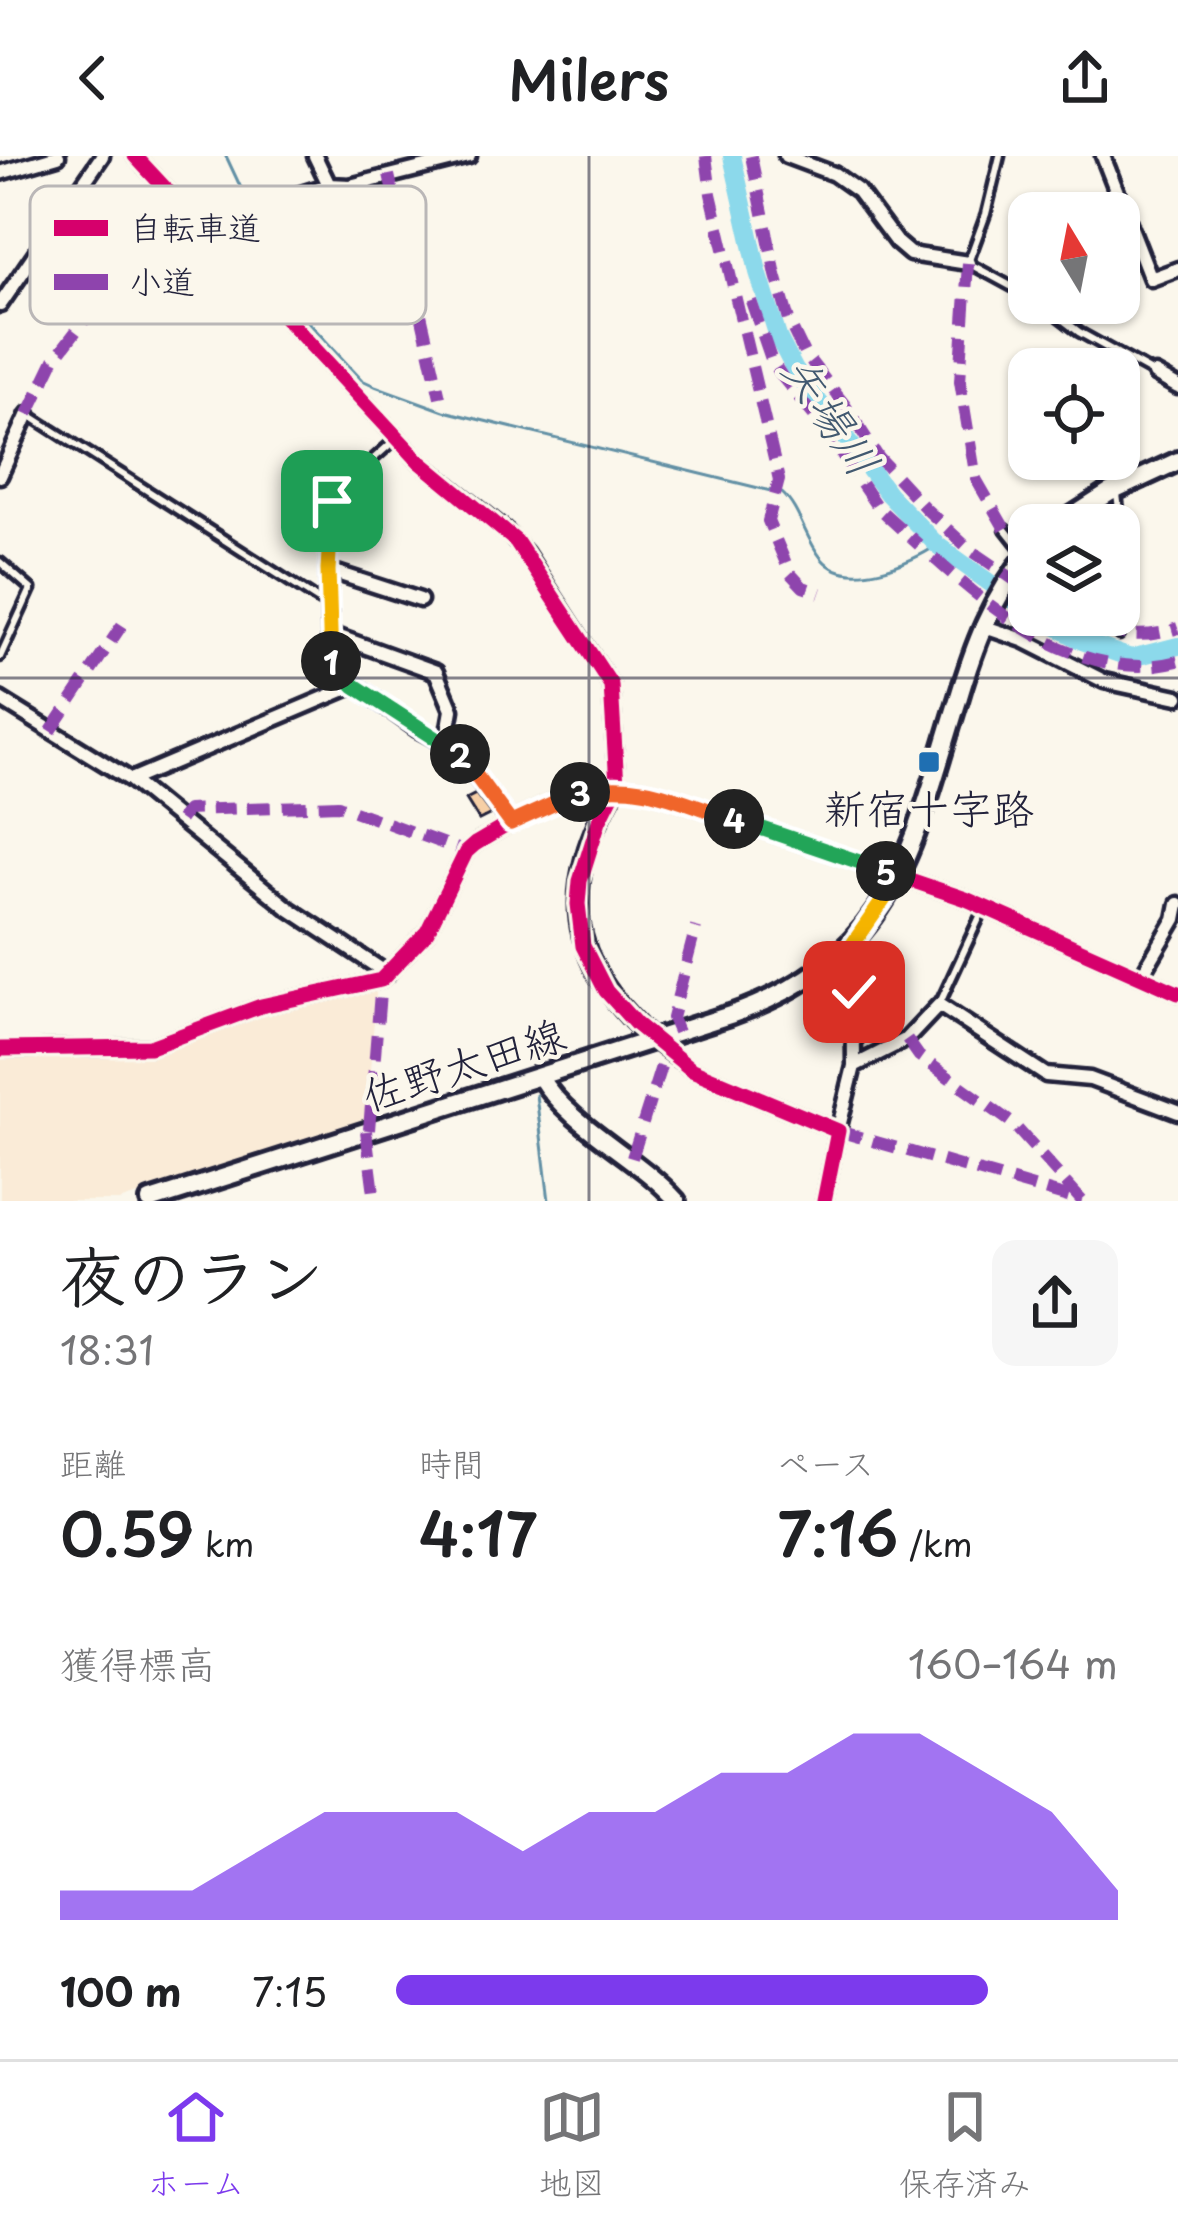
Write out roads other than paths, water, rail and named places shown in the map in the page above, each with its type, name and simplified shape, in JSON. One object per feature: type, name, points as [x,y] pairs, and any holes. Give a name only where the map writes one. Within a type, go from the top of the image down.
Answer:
[{"type":"main road","points":[[1093,504],[1178,461]]},
{"type":"main road","name":"佐野太田線","points":[[150,1201],[653,1040],[773,998],[808,980],[853,944],[900,876],[982,626],[1008,581]]},
{"type":"street","points":[[0,173],[58,156]]},
{"type":"street","points":[[81,186],[102,156]]},
{"type":"street","points":[[135,156],[163,186]]},
{"type":"street","points":[[315,156],[329,185]]},
{"type":"street","points":[[353,186],[433,160],[469,156]]},
{"type":"street","points":[[786,156],[834,174],[858,191],[910,254],[968,262]]},
{"type":"street","points":[[1102,156],[1151,279],[1178,269]]},
{"type":"street","points":[[326,186],[340,186]]},
{"type":"street","points":[[0,305],[30,261]]},
{"type":"street","points":[[291,324],[439,479],[505,530],[553,592],[610,685],[617,785],[599,821],[580,881],[578,922],[599,980],[653,1040],[692,1070],[838,1131]]},
{"type":"street","points":[[1155,374],[1178,387]]},
{"type":"street","points":[[0,476],[28,414]]},
{"type":"street","points":[[332,501],[330,660],[355,686],[455,749],[511,823]]},
{"type":"street","points":[[328,570],[420,600]]},
{"type":"street","points":[[982,626],[1022,640],[1104,681],[1178,698]]},
{"type":"street","points":[[330,638],[343,638],[436,672],[452,710],[446,744]]},
{"type":"street","points":[[131,781],[355,686]]},
{"type":"street","points":[[0,699],[131,781],[288,908],[388,974]]},
{"type":"street","points":[[0,1049],[150,1047],[261,1006],[381,980],[427,932],[466,852],[511,823],[578,793],[617,785],[653,792],[900,876],[1178,993]]},
{"type":"street","points":[[1142,975],[1175,919],[1178,904]]},
{"type":"street","points":[[824,1201],[854,1066],[853,944]]},
{"type":"street","points":[[854,1066],[907,1039],[939,1004],[1046,1075],[1090,1079],[1178,1112]]},
{"type":"street","points":[[540,1077],[556,1100],[655,1176],[677,1201]]},
{"type":"lane","points":[[1000,156],[968,262],[1008,284]]},
{"type":"lane","points":[[1069,324],[1155,374]]},
{"type":"lane","points":[[28,414],[328,602]]},
{"type":"lane","points":[[332,501],[335,493],[397,438]]},
{"type":"lane","points":[[1115,490],[1120,504]]},
{"type":"lane","points":[[1005,529],[1008,532]]},
{"type":"lane","points":[[0,562],[31,589],[0,657]]},
{"type":"lane","points":[[939,1004],[985,908]]},
{"type":"waterway","points":[[226,156],[240,186]]},
{"type":"waterway","name":"矢場川","points":[[732,156],[758,272],[778,337],[795,370],[888,494],[937,545],[1008,596]]},
{"type":"waterway","points":[[310,324],[362,380],[444,411],[775,492]]},
{"type":"waterway","points":[[782,493],[816,551],[833,568],[863,573],[880,570],[937,545]]},
{"type":"waterway","name":"矢場川","points":[[1073,636],[1131,658],[1178,646]]},
{"type":"waterway","points":[[536,1095],[549,1201]]},
{"type":"place","name":"新宿十字路","points":[[929,762]]}]
